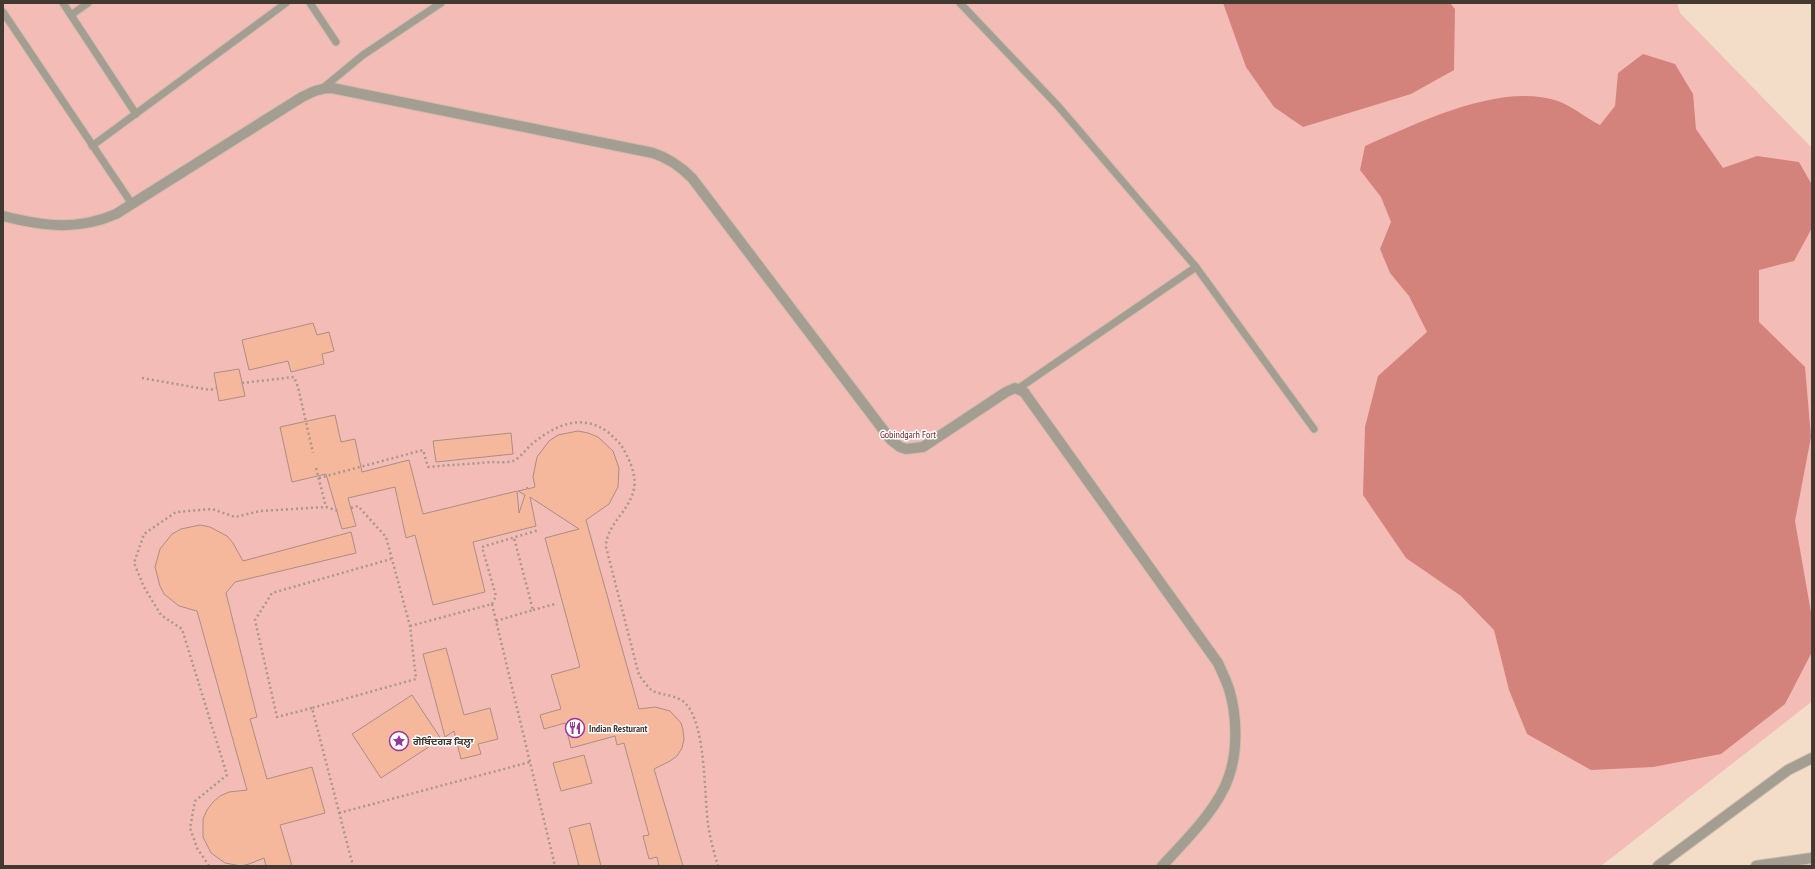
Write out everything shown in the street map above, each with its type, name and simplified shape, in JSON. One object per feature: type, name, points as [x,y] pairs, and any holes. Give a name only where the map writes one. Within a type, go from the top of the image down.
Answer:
[{"type":"street","points":[[3,216],[52,225],[89,224],[116,214],[302,98],[316,90],[323,88],[332,88],[653,153],[670,160],[680,166],[692,178],[891,440],[900,447],[906,449],[923,447],[1006,392],[1013,388],[1019,388],[1027,396],[1218,663],[1229,689],[1234,712],[1235,736],[1233,758],[1229,776],[1219,797],[1197,828],[1162,866]]},
{"type":"street","points":[[1658,866],[1788,770],[1812,758]]},
{"type":"street","points":[[1756,866],[1812,858]]},
{"type":"lane","points":[[63,3],[136,114]]},
{"type":"lane","points":[[71,15],[88,3]]},
{"type":"lane","points":[[92,146],[286,3]]},
{"type":"lane","points":[[310,3],[336,42]]},
{"type":"lane","points":[[323,88],[363,56],[441,3]]},
{"type":"lane","points":[[960,3],[1058,106],[1196,267],[1314,429]]},
{"type":"lane","points":[[3,12],[132,204]]},
{"type":"lane","points":[[1019,388],[1196,267]]},
{"type":"path","points":[[242,383],[294,377],[298,387],[313,454]]},
{"type":"path","points":[[142,378],[210,390],[217,388]]},
{"type":"path","points":[[319,478],[423,450],[428,467],[513,461],[532,444],[550,431],[562,425],[575,422],[589,422],[603,429],[619,443],[631,464],[635,487],[627,506],[606,539],[606,547],[639,675],[653,691],[663,692],[684,702],[693,715],[703,754],[708,826],[718,866]]},
{"type":"path","points":[[316,468],[326,507]]},
{"type":"path","points":[[351,508],[358,506],[386,537],[410,626],[416,679],[277,717],[255,620],[272,593],[391,559]]},
{"type":"path","points":[[209,866],[197,848],[190,828],[195,801],[227,775],[182,629],[161,615],[144,587],[134,563],[144,534],[176,512],[212,509],[235,517],[260,511],[326,507],[338,511]]},
{"type":"path","points":[[539,530],[482,547],[496,596],[492,604],[555,866]]},
{"type":"path","points":[[514,538],[533,610]]},
{"type":"path","points":[[410,626],[492,604]]},
{"type":"path","points":[[496,621],[555,604]]},
{"type":"path","points":[[312,708],[352,866]]},
{"type":"path","points":[[339,813],[530,762]]},
{"type":"green space","name":"Gobindgarh Fort","points":[[3,3],[1677,3],[1680,13],[1812,148],[1812,700],[1601,866],[3,866]]},
{"type":"shaded area","points":[[1223,3],[1450,3],[1455,9],[1454,70],[1411,94],[1303,127],[1274,107],[1246,67]]},
{"type":"shaded area","points":[[1643,54],[1675,64],[1693,94],[1696,129],[1723,168],[1757,156],[1799,162],[1812,185],[1812,228],[1794,261],[1759,270],[1759,322],[1805,367],[1811,437],[1795,521],[1812,618],[1812,652],[1785,704],[1721,754],[1653,767],[1591,770],[1527,734],[1509,690],[1494,630],[1461,596],[1406,558],[1363,495],[1365,427],[1378,376],[1427,332],[1409,296],[1390,273],[1380,249],[1391,222],[1381,197],[1360,170],[1365,146],[1434,117],[1485,101],[1511,97],[1535,97],[1558,101],[1600,125],[1615,106],[1618,73]]},
{"type":"building","points":[[313,323],[317,335],[329,332],[334,351],[322,354],[324,364],[291,372],[288,361],[249,370],[242,340]]},
{"type":"building","points":[[239,369],[245,396],[219,401],[214,373]]},
{"type":"building","points":[[335,415],[341,442],[355,439],[362,472],[409,460],[423,514],[517,491],[519,513],[525,495],[518,491],[527,489],[527,487],[528,489],[535,487],[533,477],[537,457],[549,441],[558,435],[578,431],[588,433],[598,437],[613,451],[619,468],[618,487],[609,504],[586,520],[639,709],[655,707],[670,711],[681,723],[683,730],[684,739],[682,748],[677,756],[654,769],[683,866],[659,866],[657,857],[649,859],[643,836],[649,835],[624,743],[617,745],[615,736],[571,748],[565,723],[544,729],[540,715],[561,709],[551,675],[580,667],[545,538],[579,529],[530,497],[536,526],[473,542],[485,592],[433,605],[415,535],[406,538],[395,487],[348,498],[356,526],[342,529],[326,474],[292,482],[280,427]]},
{"type":"building","points":[[511,433],[513,454],[436,462],[433,441]]},
{"type":"building","points":[[200,525],[210,527],[227,536],[233,543],[243,561],[351,532],[356,553],[235,582],[226,593],[257,717],[250,719],[267,779],[312,767],[325,813],[280,825],[292,866],[266,866],[264,858],[241,866],[225,863],[211,853],[203,837],[203,819],[213,802],[220,796],[229,792],[247,790],[197,611],[179,606],[164,594],[160,586],[155,567],[160,549],[172,534],[181,529]]},
{"type":"building","points":[[446,648],[464,715],[490,708],[498,739],[478,744],[481,754],[461,759],[454,731],[445,737],[423,654]]},
{"type":"building","points":[[412,695],[441,739],[381,778],[352,734]]},
{"type":"building","points":[[584,755],[592,783],[561,791],[553,763]]},
{"type":"building","points":[[590,823],[601,866],[579,866],[569,828]]},
{"type":"place","name":"Indian Resturant","points":[[575,728]]},
{"type":"place","name":"ਗੋਬਿੰਦਗੜ ਕਿਲ੍ਹਾ","points":[[399,741]]}]
